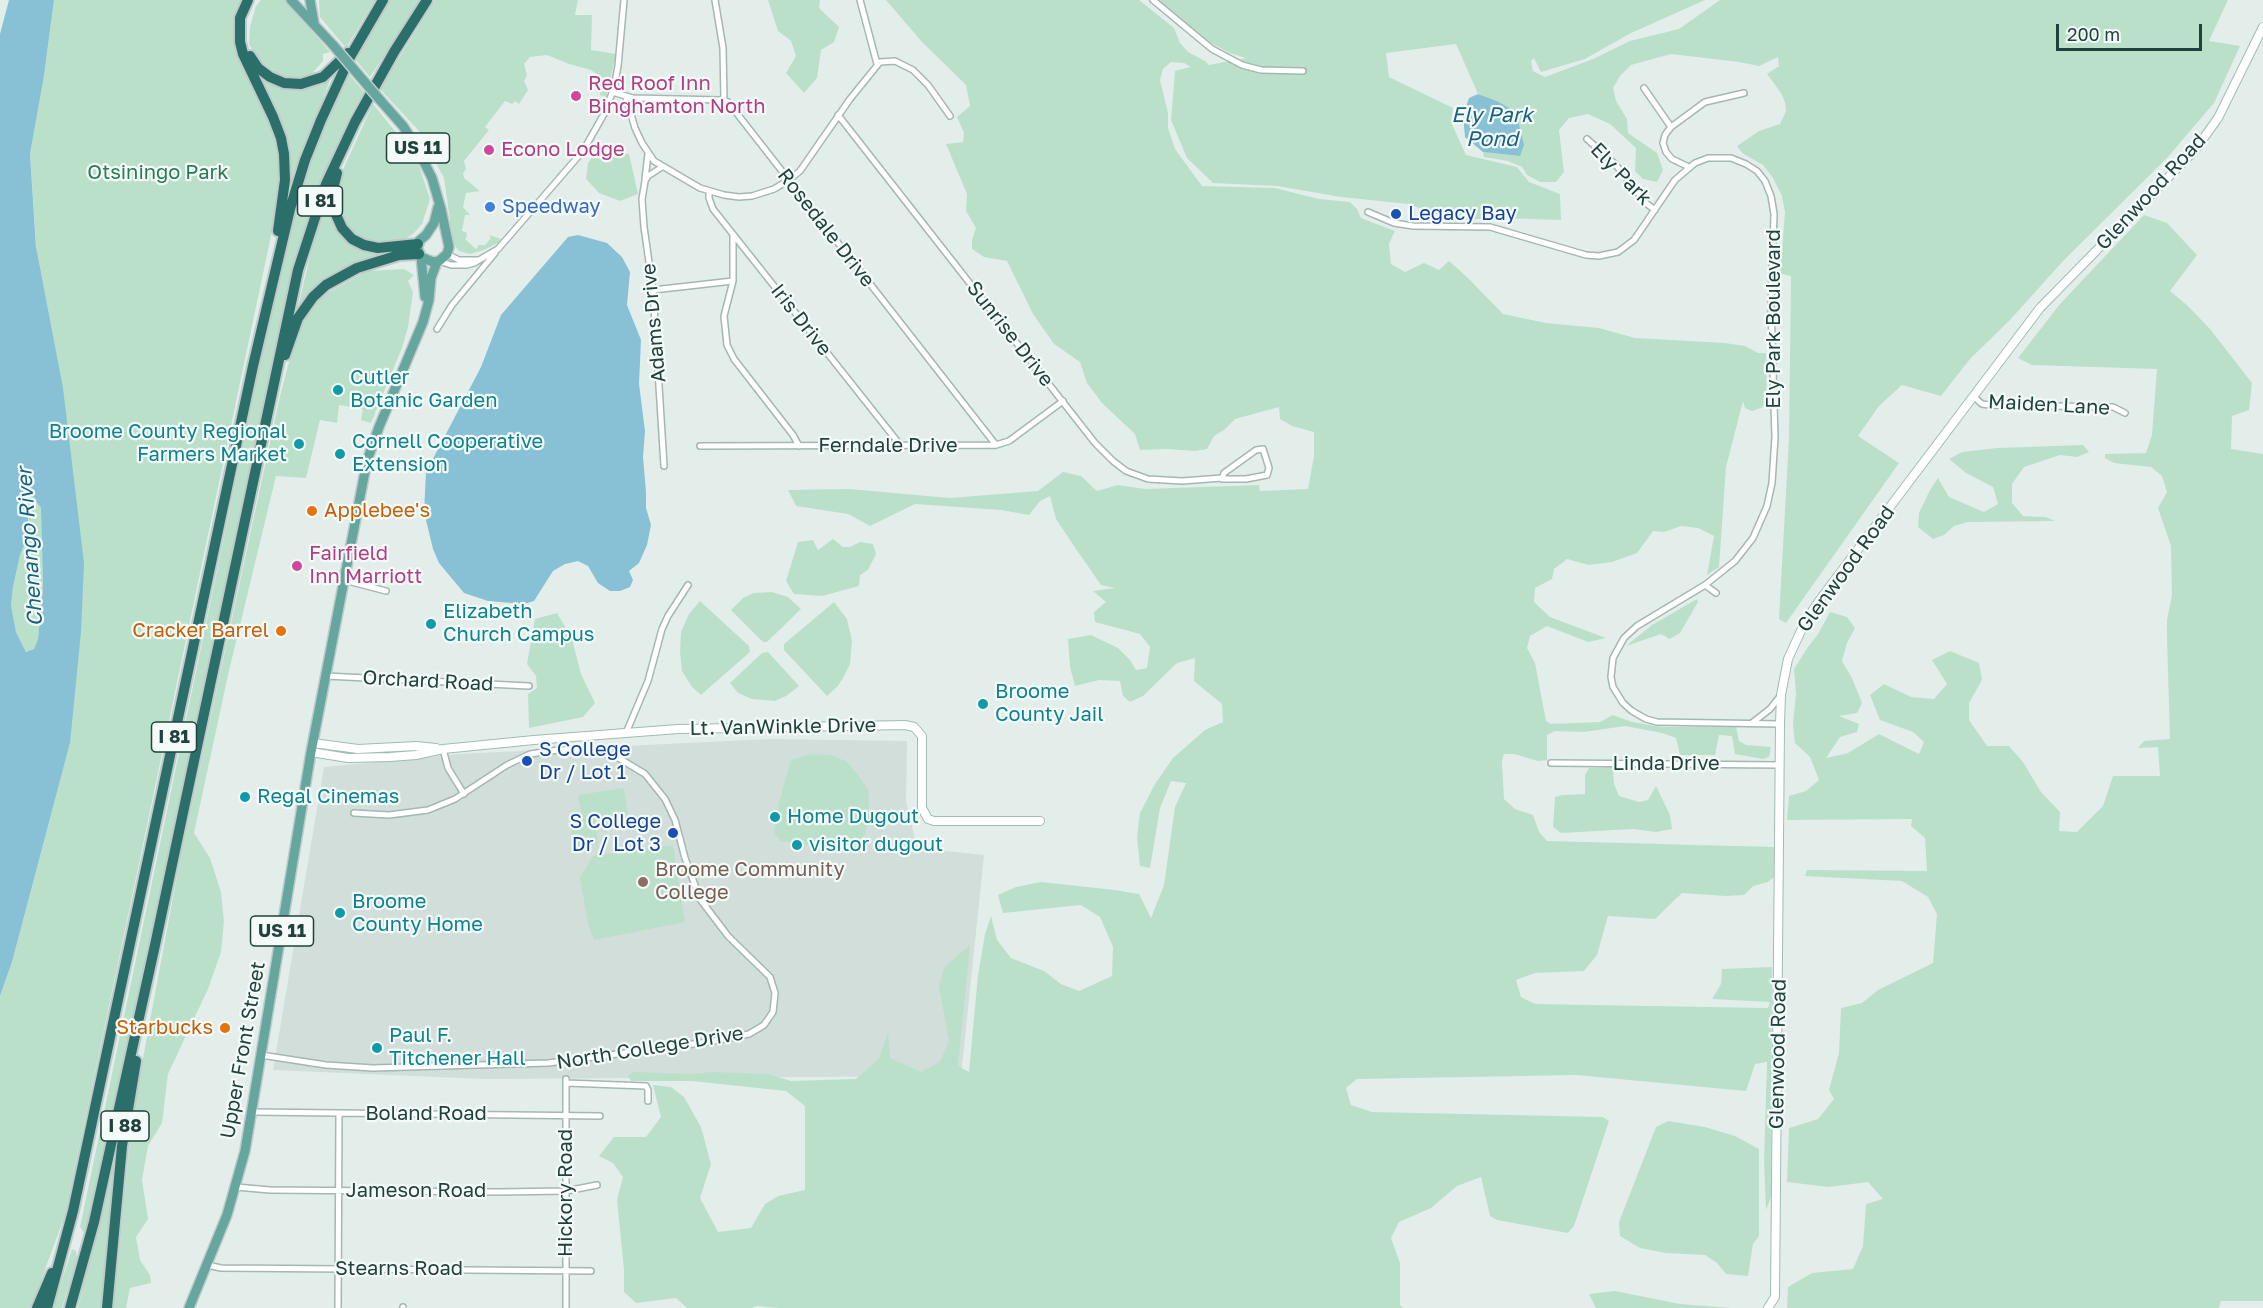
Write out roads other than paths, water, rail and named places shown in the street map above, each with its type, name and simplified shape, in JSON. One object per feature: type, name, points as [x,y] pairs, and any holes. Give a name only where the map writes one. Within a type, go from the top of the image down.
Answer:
[{"type":"highway","points":[[248,0],[240,18],[240,42],[243,54],[273,117],[284,154],[285,180],[271,287]]},
{"type":"highway","points":[[255,0],[247,14],[244,28],[246,47],[258,68],[277,81],[292,84],[316,80],[329,72],[360,39]]},
{"type":"highway","name":"I 81","points":[[47,1308],[66,1240],[134,932],[271,287],[305,160],[321,120],[360,39],[383,0]]},
{"type":"highway","name":"I 81","points":[[70,1308],[94,1222],[155,945],[264,421],[298,270],[326,184],[347,138],[385,66],[427,0]]},
{"type":"highway","points":[[347,138],[333,189],[334,210],[342,228],[356,242],[371,247],[419,252]]},
{"type":"highway","points":[[264,421],[298,318],[313,297],[326,285],[357,268],[402,254],[419,252]]},
{"type":"highway","name":"I 88","points":[[107,1308],[125,1125],[155,945]]},
{"type":"highway","points":[[37,1308],[66,1240]]},
{"type":"main road","points":[[292,1],[302,3],[310,0],[314,23]]},
{"type":"main road","name":"US 11","points":[[292,1],[314,23],[403,126],[417,148],[432,178],[449,248],[447,254]]},
{"type":"main road","points":[[438,262],[428,261],[419,252],[434,223],[439,205]]},
{"type":"main road","points":[[426,236],[437,235],[446,240]]},
{"type":"main road","name":"Upper Front Street","points":[[419,252],[427,304]]},
{"type":"main road","name":"Upper Front Street","points":[[189,1308],[220,1235],[236,1187],[252,1112],[312,747],[367,461],[423,322],[431,278],[438,262],[447,254]]},
{"type":"street","points":[[437,329],[452,305],[583,151],[600,124],[612,92],[618,66],[624,0]]},
{"type":"street","points":[[612,92],[626,97],[724,100],[723,48],[715,0]]},
{"type":"street","points":[[860,0],[877,64]]},
{"type":"street","points":[[1153,0],[1212,49],[1242,65],[1261,70],[1303,71]]},
{"type":"street","name":"Glenwood Road","points":[[1768,1308],[1775,1297],[1780,724],[1781,695],[1788,659],[1805,622],[2040,308],[2195,150],[2218,118],[2263,27]]},
{"type":"street","points":[[626,97],[635,128],[648,154],[662,167],[686,181],[724,195],[752,196],[774,189],[789,180],[813,154],[877,64],[895,61],[913,70],[928,85],[950,116]]},
{"type":"street","points":[[1644,88],[1671,127]]},
{"type":"street","points":[[1689,167],[1672,159],[1666,152],[1663,143],[1665,135],[1671,127],[1705,102],[1744,93]]},
{"type":"street","name":"Rosedale Drive","points":[[724,100],[728,102],[996,446]]},
{"type":"street","name":"Sunrise Drive","points":[[838,116],[1095,443],[1113,461],[1126,471],[1148,479],[1163,481],[1222,478],[1232,481],[1267,475],[1269,468],[1265,452],[1263,449],[1256,450],[1224,473],[1222,478]]},
{"type":"street","name":"Ely Park","points":[[1587,139],[1622,172],[1647,204],[1655,210]]},
{"type":"street","name":"Adams Drive","points":[[648,154],[642,211],[653,290],[664,466]]},
{"type":"street","name":"Ely Park Boulevard","points":[[1368,212],[1394,223],[1413,226],[1490,227],[1586,255],[1599,256],[1618,252],[1634,240],[1676,180],[1689,167],[1708,158],[1718,157],[1731,158],[1757,171],[1765,181],[1771,196],[1774,214],[1771,306],[1775,437],[1772,483],[1767,506],[1753,538],[1735,561],[1705,585],[1637,626],[1624,638],[1613,658],[1611,677],[1613,687],[1627,707],[1646,719],[1657,722],[1780,724]]},
{"type":"street","points":[[645,182],[654,171],[662,167]]},
{"type":"street","name":"Iris Drive","points":[[709,191],[711,205],[901,446]]},
{"type":"street","points":[[733,234],[733,281],[723,326],[727,345],[734,359],[799,446]]},
{"type":"street","points":[[438,262],[461,266],[474,263],[498,249]]},
{"type":"street","points":[[447,254],[459,260],[478,260]]},
{"type":"street","points":[[653,290],[733,281]]},
{"type":"street","name":"Maiden Lane","points":[[1973,396],[1982,404],[1989,405],[2112,407],[2125,413]]},
{"type":"street","name":"Ferndale Drive","points":[[700,446],[996,446],[1009,441],[1063,401]]},
{"type":"street","points":[[344,580],[386,591]]},
{"type":"street","points":[[626,733],[648,681],[662,629],[688,585]]},
{"type":"street","points":[[1705,585],[1716,593]]},
{"type":"street","name":"Orchard Road","points":[[326,676],[529,686]]},
{"type":"street","points":[[1752,723],[1770,709],[1781,695]]},
{"type":"street","name":"Lt. VanWinkle Drive","points":[[312,747],[416,746],[443,749],[626,733],[739,727],[904,725],[914,727],[922,736],[922,808],[928,819],[934,821],[1040,821]]},
{"type":"street","points":[[443,749],[446,763],[464,794]]},
{"type":"street","name":"North College Drive","points":[[261,1055],[326,1065],[373,1068],[548,1063],[709,1042],[749,1034],[764,1025],[773,1012],[774,985],[766,970],[717,923],[700,899],[691,877],[675,820],[665,799],[645,774],[608,753],[585,749],[530,754],[507,765],[445,804],[406,814],[354,813]]},
{"type":"street","name":"Linda Drive","points":[[1551,763],[1780,765]]},
{"type":"street","name":"Hickory Road","points":[[566,1308],[566,1081],[646,1086],[648,1101]]},
{"type":"street","name":"Boland Road","points":[[252,1112],[600,1116]]},
{"type":"street","points":[[338,1308],[339,1114]]},
{"type":"street","name":"Jameson Road","points":[[236,1187],[339,1191],[566,1191],[597,1185]]},
{"type":"street","name":"Stearns Road","points":[[207,1265],[222,1268],[591,1271]]},
{"type":"water","points":[[9,0],[54,0],[44,76],[30,154],[36,247],[63,388],[84,563],[81,632],[70,743],[12,962],[0,996],[0,34]],"holes":[[[30,486],[41,508],[43,587],[38,639],[34,649],[26,652],[16,632],[11,605],[20,555],[27,538]]]},
{"type":"water","name":"Ely Park Pond","points":[[1478,94],[1497,101],[1516,112],[1524,145],[1520,156],[1483,152],[1465,137],[1463,115],[1469,98]]},
{"type":"water","points":[[578,235],[607,243],[622,257],[630,272],[627,305],[641,340],[639,384],[645,431],[643,457],[646,508],[651,525],[647,545],[639,563],[629,571],[633,580],[630,587],[620,591],[610,591],[598,583],[588,566],[578,561],[565,564],[553,571],[534,601],[524,604],[488,601],[464,593],[439,563],[433,549],[424,512],[426,472],[481,367],[501,315],[568,237]]},
{"type":"place","name":"Red Roof Inn Binghamton North","points":[[576,96]]},
{"type":"place","name":"Econo Lodge","points":[[489,150]]},
{"type":"place","name":"Speedway","points":[[490,207]]},
{"type":"place","name":"Legacy Bay","points":[[1396,214]]},
{"type":"place","name":"Cutler Botanic Garden","points":[[338,390]]},
{"type":"place","name":"Broome County Regional Farmers Market","points":[[299,444]]},
{"type":"place","name":"Cornell Cooperative Extension","points":[[340,454]]},
{"type":"place","name":"Applebee's","points":[[312,511]]},
{"type":"place","name":"Fairfield Inn Marriott","points":[[297,566]]},
{"type":"place","name":"Elizabeth Church Campus","points":[[431,624]]},
{"type":"place","name":"Cracker Barrel","points":[[281,631]]},
{"type":"place","name":"Broome County Jail","points":[[983,704]]},
{"type":"place","name":"S College Dr / Lot 1","points":[[527,761]]},
{"type":"place","name":"Regal Cinemas","points":[[245,797]]},
{"type":"place","name":"Home Dugout","points":[[775,817]]},
{"type":"place","name":"S College Dr / Lot 3","points":[[673,833]]},
{"type":"place","name":"visitor dugout","points":[[797,845]]},
{"type":"place","name":"Broome Community College","points":[[643,882]]},
{"type":"place","name":"Broome County Home","points":[[340,913]]},
{"type":"place","name":"Starbucks","points":[[225,1028]]},
{"type":"place","name":"Paul F. Titchener Hall","points":[[377,1048]]},
{"type":"park label","name":"Otsiningo Park","points":[[158,173]]},
{"type":"water label","name":"Chenango River","points":[[30,547]]}]
